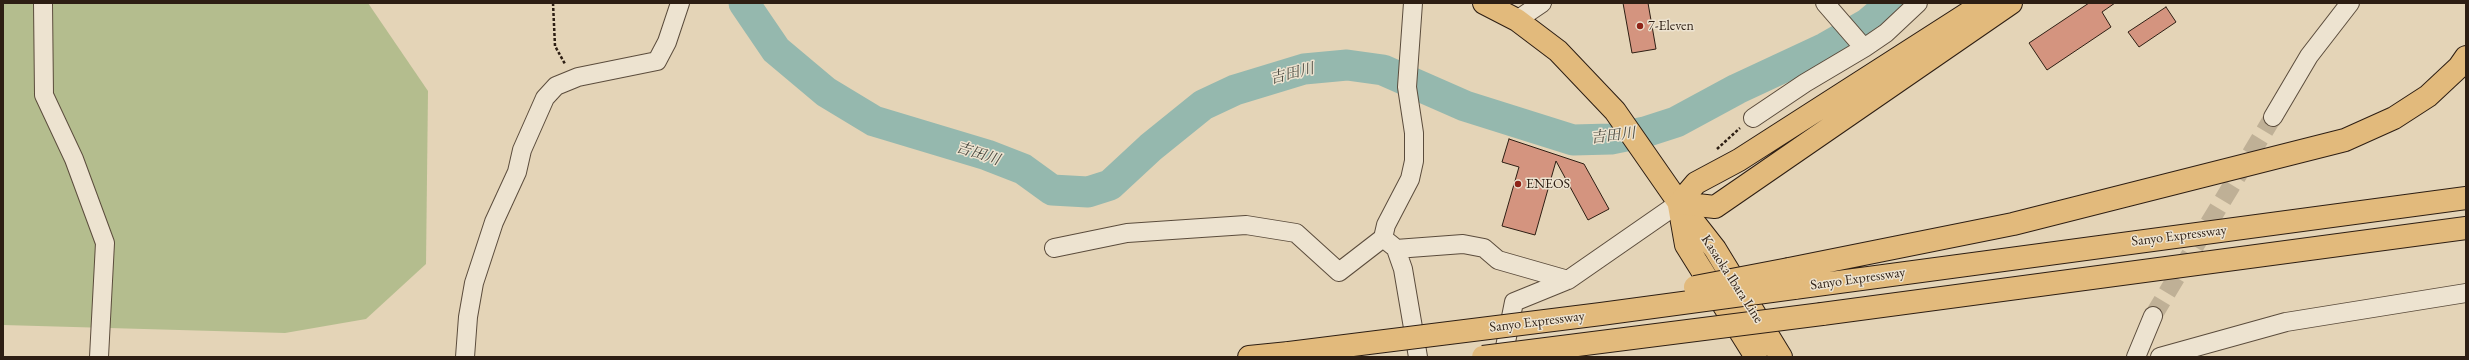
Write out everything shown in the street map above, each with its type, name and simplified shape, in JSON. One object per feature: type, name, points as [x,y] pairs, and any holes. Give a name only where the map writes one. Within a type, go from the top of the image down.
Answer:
[{"type":"main road","name":"Kasaoka Ibara Line","points":[[1484,3],[1517,20],[1558,51],[1615,111],[1641,151],[1679,204],[1715,249],[1781,357]]},
{"type":"main road","points":[[1679,204],[1696,183],[1739,160],[1984,3]]},
{"type":"main road","points":[[1679,204],[1715,207],[2011,3]]},
{"type":"main road","points":[[1792,278],[2345,140],[2394,118],[2428,96],[2460,67],[2466,57]]},
{"type":"main road","name":"Sanyo Expressway","points":[[1249,357],[1478,329],[1792,278],[2466,198]]},
{"type":"main road","name":"Kasaoka Ibara Line","points":[[1679,204],[1686,245],[1756,357]]},
{"type":"main road","name":"Sanyo Expressway","points":[[1483,357],[1822,314],[2466,228]]},
{"type":"street","points":[[43,3],[44,95],[74,159],[105,243],[98,357]]},
{"type":"street","points":[[465,357],[468,317],[474,283],[494,222],[517,172],[522,150],[546,98],[556,86],[578,77],[657,61],[667,42],[680,3]]},
{"type":"street","points":[[1413,3],[1407,87],[1414,133],[1414,161],[1410,179],[1391,212],[1390,243],[1403,269],[1418,357]]},
{"type":"street","points":[[1517,20],[1542,3]]},
{"type":"street","points":[[1825,3],[1862,46]]},
{"type":"street","points":[[1753,118],[1862,46],[1886,33],[1918,3]]},
{"type":"street","points":[[2273,117],[2309,56],[2350,3]]},
{"type":"street","points":[[1504,357],[1514,302],[1568,280],[1679,204]]},
{"type":"street","points":[[1054,248],[1127,233],[1246,225],[1296,233],[1338,272],[1390,243],[1463,244],[1484,248],[1498,260],[1568,280]]},
{"type":"street","points":[[2160,357],[2286,322],[2466,293]]},
{"type":"street","points":[[2136,357],[2153,316]]},
{"type":"path","points":[[553,3],[555,46],[564,63],[578,77]]},
{"type":"green space","points":[[3,3],[368,3],[428,91],[426,264],[366,319],[285,333],[3,325]]},
{"type":"building","name":"7-Eleven","points":[[1623,3],[1648,3],[1656,49],[1632,53]]},
{"type":"building","points":[[2089,3],[2115,3],[2102,12],[2111,27],[2047,70],[2029,43]]},
{"type":"building","points":[[2166,7],[2176,22],[2139,47],[2128,32]]},
{"type":"building","points":[[1509,139],[1584,164],[1609,209],[1588,220],[1556,161],[1535,235],[1502,226],[1519,167],[1502,162]]},
{"type":"waterway","name":"吉田川","points":[[744,3],[776,50],[826,92],[874,121],[987,155],[1023,169],[1052,190],[1088,192],[1110,185],[1151,147],[1203,105],[1235,90],[1304,69],[1347,65],[1383,70],[1465,106],[1573,140],[1611,139],[1645,132],[1676,122],[1737,89],[1825,48],[1867,24],[1892,3]]},
{"type":"tunnel","points":[[2153,316],[2273,117]]},
{"type":"place","name":"7-Eleven","points":[[1640,26]]},
{"type":"place","name":"ENEOS","points":[[1518,184]]}]
